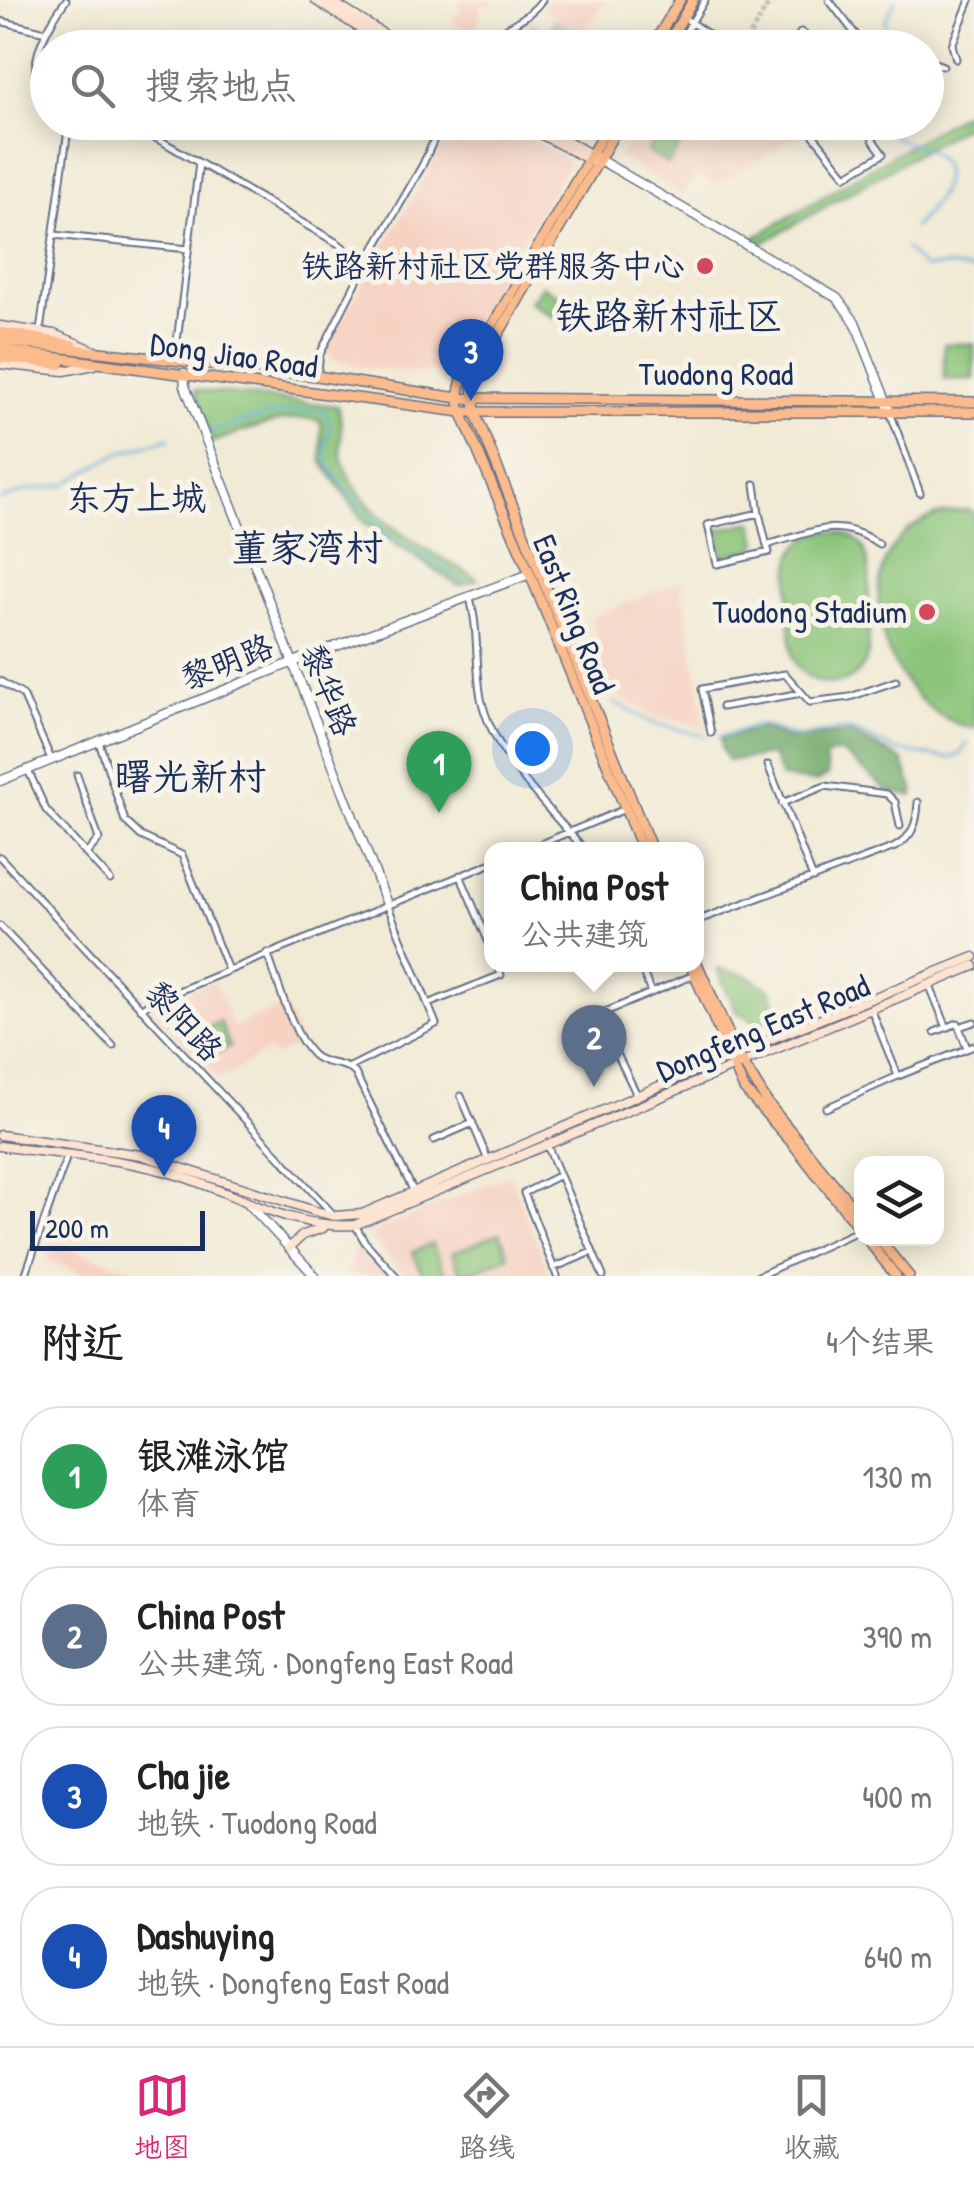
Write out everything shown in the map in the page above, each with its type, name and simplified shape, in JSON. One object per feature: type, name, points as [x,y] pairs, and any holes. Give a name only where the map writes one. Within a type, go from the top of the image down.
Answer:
[{"type":"highway","points":[[0,330],[23,336]]},
{"type":"highway","points":[[0,361],[60,364]]},
{"type":"main road","points":[[314,0],[362,30]]},
{"type":"main road","points":[[328,0],[377,30]]},
{"type":"main road","points":[[662,30],[680,0]]},
{"type":"main road","points":[[679,30],[693,0]]},
{"type":"main road","points":[[554,140],[595,160]]},
{"type":"main road","points":[[564,140],[595,160]]},
{"type":"main road","points":[[473,399],[476,372],[603,140]]},
{"type":"main road","points":[[458,398],[462,378],[609,140]]},
{"type":"main road","points":[[0,330],[40,331],[109,358]]},
{"type":"main road","points":[[23,336],[44,337],[109,358]]},
{"type":"main road","name":"Dong Jiao Road","points":[[0,341],[184,373],[461,412]]},
{"type":"main road","name":"Dong Jiao Road","points":[[0,350],[175,359],[458,398]]},
{"type":"main road","points":[[0,361],[64,371],[109,358]]},
{"type":"main road","points":[[60,364],[109,358]]},
{"type":"main road","name":"Tuodong Road","points":[[458,398],[886,404],[974,412]]},
{"type":"main road","name":"East Ring Road","points":[[458,398],[639,842]]},
{"type":"main road","name":"East Ring Road","points":[[473,399],[649,842]]},
{"type":"main road","name":"Tuodong Road","points":[[461,412],[974,402]]},
{"type":"main road","name":"Dongfeng East Road","points":[[335,1216],[362,1214],[974,956]]},
{"type":"main road","name":"Dongfeng East Road","points":[[743,1063],[974,966]]},
{"type":"main road","points":[[693,972],[732,1059],[743,1063],[767,1102],[854,1208]]},
{"type":"main road","points":[[700,972],[744,1089],[793,1144],[854,1224]]},
{"type":"main road","name":"Dongfeng East Road","points":[[0,1146],[157,1170],[296,1220],[355,1226],[548,1145],[732,1059]]},
{"type":"main road","points":[[0,1135],[141,1155],[335,1216]]},
{"type":"main road","points":[[289,1248],[303,1234],[328,1226]]},
{"type":"main road","points":[[872,1246],[896,1276]]},
{"type":"main road","points":[[884,1246],[908,1276]]},
{"type":"street","points":[[47,30],[66,0]]},
{"type":"street","points":[[499,30],[532,14],[542,0]]},
{"type":"street","points":[[684,30],[687,20],[705,0]]},
{"type":"street","points":[[829,0],[852,30]]},
{"type":"street","points":[[956,59],[952,45],[970,0]]},
{"type":"street","points":[[687,20],[702,30]]},
{"type":"street","points":[[0,21],[38,30]]},
{"type":"street","points":[[40,331],[67,140]]},
{"type":"street","points":[[157,140],[339,244],[364,265]]},
{"type":"street","points":[[318,376],[320,354],[434,140]]},
{"type":"street","points":[[817,140],[846,176],[883,154],[873,140]]},
{"type":"street","points":[[595,160],[837,298],[856,322],[920,493]]},
{"type":"street","points":[[175,359],[199,163]]},
{"type":"street","points":[[54,235],[188,250]]},
{"type":"street","name":"黎华路","points":[[184,373],[184,386],[436,1024],[350,1067]]},
{"type":"street","points":[[755,484],[768,552],[716,564],[708,525],[760,513]]},
{"type":"street","points":[[767,546],[833,526],[879,544]]},
{"type":"street","name":"黎明路","points":[[0,781],[292,663],[530,574]]},
{"type":"street","points":[[469,597],[478,680],[487,720],[502,749],[578,842]]},
{"type":"street","points":[[712,733],[702,689],[785,674],[810,702],[850,697],[896,681]]},
{"type":"street","points":[[0,681],[23,695],[51,758]]},
{"type":"street","points":[[722,707],[802,693]]},
{"type":"street","points":[[98,739],[126,821],[141,836],[182,856],[228,970]]},
{"type":"street","points":[[768,766],[812,878]]},
{"type":"street","points":[[28,770],[46,810],[110,880]]},
{"type":"street","points":[[76,775],[99,839],[86,854]]},
{"type":"street","points":[[782,802],[825,786],[887,794],[895,802],[900,826]]},
{"type":"street","points":[[704,918],[904,842],[915,827],[918,802]]},
{"type":"street","points":[[546,842],[626,809]]},
{"type":"street","name":"黎阳路","points":[[0,857],[335,1216]]},
{"type":"street","points":[[141,1009],[149,1002],[484,866]]},
{"type":"street","points":[[460,875],[484,931]]},
{"type":"street","points":[[0,926],[113,1046]]},
{"type":"street","points":[[268,954],[307,1047],[320,1060],[350,1067],[414,1192]]},
{"type":"street","points":[[428,1004],[502,975],[501,972]]},
{"type":"street","points":[[643,972],[652,993]]},
{"type":"street","points":[[638,1097],[598,1016],[694,975]]},
{"type":"street","points":[[929,984],[947,1028]]},
{"type":"street","points":[[871,1009],[898,1076]]},
{"type":"street","points":[[959,1028],[974,1022]]},
{"type":"street","points":[[826,1108],[971,1048],[958,1024],[935,1032]]},
{"type":"street","points":[[461,1096],[488,1160]]},
{"type":"street","points":[[434,1140],[473,1123]]},
{"type":"street","points":[[548,1145],[602,1276]]},
{"type":"street","points":[[26,1276],[67,1156]]},
{"type":"street","points":[[560,1175],[524,1192],[555,1272],[592,1252]]},
{"type":"street","points":[[246,1201],[315,1276]]},
{"type":"street","points":[[355,1226],[396,1276]]},
{"type":"street","points":[[758,1276],[854,1237]]},
{"type":"shaded area","points":[[459,0],[493,0],[490,7],[482,3],[474,30],[464,30],[453,22],[461,6]]},
{"type":"shaded area","points":[[547,0],[605,0],[586,30],[579,30],[542,8]]},
{"type":"shaded area","points":[[554,17],[575,30],[546,30]]},
{"type":"shaded area","points":[[531,21],[546,30],[526,30]]},
{"type":"shaded area","points":[[446,140],[530,140],[569,162],[447,366],[426,374],[358,366],[333,359],[324,350]]},
{"type":"shaded area","points":[[629,140],[789,140],[716,186],[697,173],[683,195],[619,157]]},
{"type":"shaded area","points":[[681,581],[707,731],[655,717],[606,690],[586,641],[597,636],[590,618]]},
{"type":"shaded area","points":[[214,981],[233,1027],[285,1006],[301,1045],[273,1056],[266,1051],[219,1080],[152,1005]]},
{"type":"shaded area","points":[[510,1175],[550,1275],[405,1276],[370,1233]]},
{"type":"shaded area","points":[[53,1243],[135,1270],[133,1276],[92,1276],[47,1261]]},
{"type":"shaded area","points":[[363,1245],[392,1276],[348,1273],[354,1249]]},
{"type":"green space","points":[[974,107],[971,122],[944,138],[944,125]]},
{"type":"green space","points":[[654,140],[684,140],[668,164],[647,151]]},
{"type":"green space","points":[[918,140],[940,140],[761,244],[752,239]]},
{"type":"green space","points":[[542,285],[587,313],[564,320],[544,312],[530,302]]},
{"type":"green space","points":[[944,344],[974,344],[974,379],[944,379]]},
{"type":"green space","points":[[195,390],[337,406],[344,466],[368,504],[420,546],[478,579],[459,586],[364,522],[322,461],[321,421],[282,421],[212,442]]},
{"type":"green space","name":"Tuodong Stadium","points":[[967,510],[974,512],[974,728],[938,714],[910,687],[890,653],[879,615],[881,578],[895,545],[923,521]]},
{"type":"green space","points":[[753,522],[758,542],[753,549],[722,556],[716,530]]},
{"type":"green space","points":[[823,531],[854,538],[862,546],[869,569],[866,660],[852,678],[830,683],[800,670],[792,653],[790,627],[793,555],[803,542]]},
{"type":"green space","points":[[762,728],[788,738],[851,733],[902,760],[913,796],[889,792],[843,753],[831,753],[825,758],[828,775],[816,782],[781,778],[772,755],[728,761],[721,738]]},
{"type":"green space","points":[[717,969],[746,975],[771,990],[779,1017],[761,1024],[737,1012]]},
{"type":"green space","points":[[220,1022],[230,1047],[203,1058],[193,1033]]},
{"type":"green space","points":[[500,1233],[509,1256],[462,1276],[452,1253]]},
{"type":"green space","points":[[432,1244],[446,1276],[423,1276],[413,1252]]},
{"type":"waterway","points":[[886,30],[885,21],[896,0]]},
{"type":"waterway","points":[[901,140],[931,152],[944,171],[940,192],[913,228]]},
{"type":"waterway","points":[[905,248],[924,268],[948,266],[974,271]]},
{"type":"waterway","points":[[210,431],[285,412],[326,412],[331,428],[324,447],[330,469],[373,522],[395,541],[468,583]]},
{"type":"waterway","points":[[0,500],[28,490],[64,485],[117,454],[170,438]]},
{"type":"waterway","points":[[613,702],[653,723],[705,736]]},
{"type":"waterway","points":[[719,737],[760,725],[798,737],[849,729],[898,751],[949,758],[959,755],[968,743]]},
{"type":"tunnel","points":[[753,30],[771,0]]},
{"type":"place","name":"铁路新村社区党群服务中心","points":[[705,266]]},
{"type":"place","name":"Cha jie","points":[[471,401]]},
{"type":"place","name":"Tuodong Stadium","points":[[927,612]]},
{"type":"place","name":"银滩泳馆","points":[[439,813]]},
{"type":"place","name":"China Post","points":[[594,1087]]},
{"type":"place","name":"Dashuying","points":[[164,1177]]},
{"type":"district","name":"铁路新村社区","points":[[669,316]]},
{"type":"district","name":"东方上城","points":[[136,498]]},
{"type":"district","name":"董家湾村","points":[[307,548]]},
{"type":"district","name":"曙光新村","points":[[190,777]]}]
